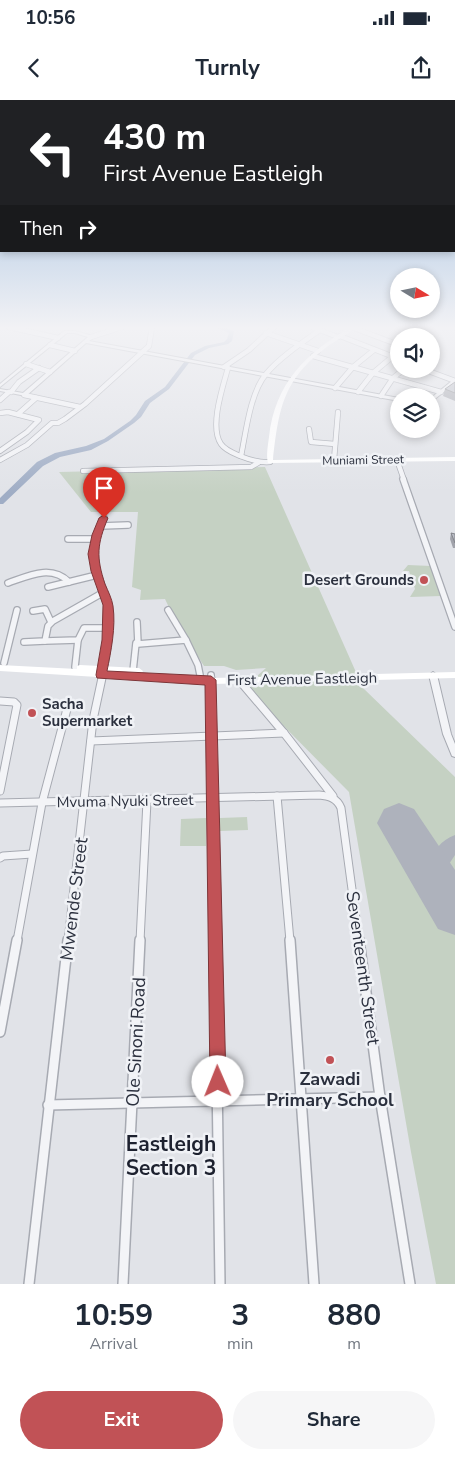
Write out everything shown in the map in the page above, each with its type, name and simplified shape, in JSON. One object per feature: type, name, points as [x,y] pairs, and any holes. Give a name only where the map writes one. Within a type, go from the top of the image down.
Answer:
[{"type":"main road","points":[[270,462],[277,412],[289,382]]},
{"type":"main road","name":"Muniami Street","points":[[270,462],[455,459]]},
{"type":"main road","name":"First Avenue Eastleigh","points":[[1,664],[75,667],[102,672],[133,671],[200,675],[211,678],[455,669]]},
{"type":"main road","name":"First Avenue Eastleigh","points":[[1,664],[239,680],[455,675]]},
{"type":"street","points":[[0,400],[19,382]]},
{"type":"street","points":[[24,395],[38,382]]},
{"type":"street","points":[[0,460],[27,445],[52,423],[58,423],[65,419],[108,382]]},
{"type":"street","points":[[223,382],[216,433],[223,447],[258,463]]},
{"type":"street","points":[[241,456],[251,406],[262,382]]},
{"type":"street","points":[[306,382],[390,398]]},
{"type":"street","points":[[335,388],[340,382]]},
{"type":"street","points":[[358,392],[366,382]]},
{"type":"street","points":[[381,396],[390,382]]},
{"type":"street","points":[[408,382],[442,392],[454,382]]},
{"type":"street","points":[[0,390],[80,407]]},
{"type":"street","points":[[18,414],[36,398]]},
{"type":"street","points":[[334,460],[338,412]]},
{"type":"street","points":[[0,413],[18,414],[39,420],[38,423],[0,451]]},
{"type":"street","points":[[309,429],[311,442],[335,444]]},
{"type":"street","points":[[397,460],[455,627]]},
{"type":"street","points":[[83,471],[251,467],[258,463],[270,462]]},
{"type":"street","name":"Mwende Street","points":[[29,1284],[91,741],[108,628],[108,605],[97,575],[93,554],[95,539],[104,518]]},
{"type":"street","points":[[101,526],[128,525]]},
{"type":"street","points":[[68,539],[95,539]]},
{"type":"street","points":[[8,583],[51,572],[64,576],[69,582]]},
{"type":"street","points":[[48,587],[97,575]]},
{"type":"street","points":[[51,622],[104,592]]},
{"type":"street","points":[[32,610],[45,609],[48,612],[51,622],[45,641]]},
{"type":"street","points":[[1,664],[17,610]]},
{"type":"street","points":[[168,610],[186,640],[198,665],[200,675]]},
{"type":"street","points":[[133,671],[137,622]]},
{"type":"street","points":[[75,667],[78,640],[84,628],[108,628]]},
{"type":"street","points":[[24,642],[78,640]]},
{"type":"street","points":[[136,642],[186,640]]},
{"type":"street","points":[[433,675],[447,734],[455,754]]},
{"type":"street","points":[[211,678],[220,1284]]},
{"type":"street","points":[[239,680],[284,732],[332,796]]},
{"type":"street","points":[[0,701],[14,702],[17,706],[4,751],[0,791]]},
{"type":"street","points":[[0,1032],[42,803],[67,708]]},
{"type":"street","points":[[91,741],[211,737],[284,732]]},
{"type":"street","points":[[277,796],[291,951],[314,1284]]},
{"type":"street","name":"Mvuma Nyuki Street","points":[[0,803],[332,796]]},
{"type":"street","name":"Seventeenth Street","points":[[332,796],[340,803],[380,1096],[410,1284]]},
{"type":"street","name":"Ole Sinoni Road","points":[[123,1284],[147,801]]},
{"type":"street","points":[[1,857],[32,854]]},
{"type":"street","points":[[48,1105],[174,1100],[218,1102],[380,1096]]},
{"type":"green space","points":[[265,467],[363,688],[455,777],[455,1284],[436,1284],[411,1152],[349,792],[245,687],[266,668],[236,670],[224,666],[204,666],[175,620],[165,599],[140,600],[141,590],[132,587],[138,512],[91,512],[59,472]]},
{"type":"green space","name":"Desert Grounds","points":[[408,565],[431,566],[441,596],[410,597],[415,589],[409,571],[403,571]]},
{"type":"green space","points":[[247,817],[248,830],[220,831],[220,818]]},
{"type":"green space","points":[[206,818],[206,846],[180,846],[181,819]]},
{"type":"building","points":[[455,382],[455,382],[455,393],[445,389]]},
{"type":"building","points":[[451,533],[455,534],[455,543]]},
{"type":"waterway","points":[[0,502],[40,464],[58,455],[88,448],[106,440],[132,422],[139,416],[147,402],[167,388],[171,382]]},
{"type":"taxiway","points":[[443,894],[440,886],[439,866],[444,854],[455,843]]},
{"type":"runway","points":[[399,823],[455,912]]},
{"type":"place","name":"Desert Grounds","points":[[424,580]]},
{"type":"place","name":"Sacha Supermarket","points":[[32,713]]},
{"type":"place","name":"Zawadi Primary School","points":[[330,1060]]},
{"type":"district","name":"Eastleigh Section 3","points":[[171,1156]]},
{"type":"route","points":[[104,518],[96,535],[93,554],[96,571],[108,605],[109,619],[101,675],[211,680],[218,1082]]}]
